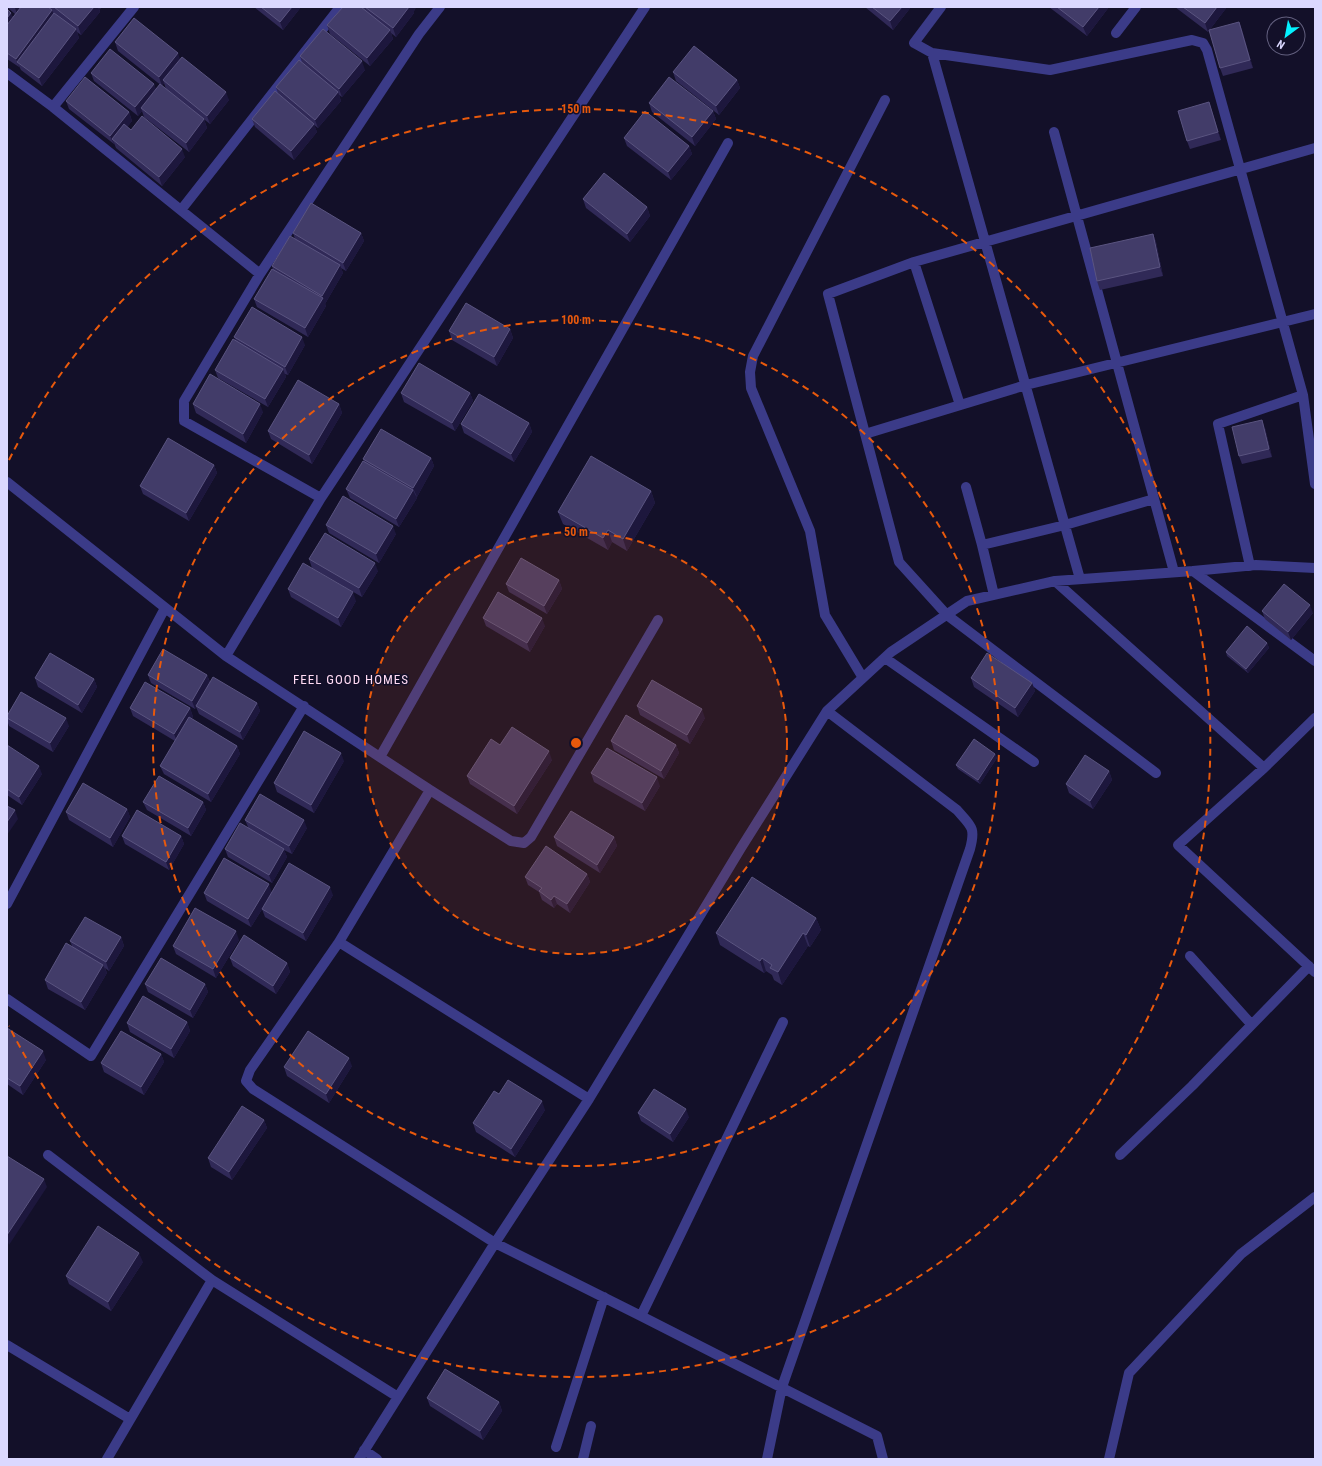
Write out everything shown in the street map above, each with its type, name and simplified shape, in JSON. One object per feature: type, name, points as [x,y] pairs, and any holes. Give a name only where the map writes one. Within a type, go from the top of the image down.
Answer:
[{"type":"street","points":[[53,107],[134,7]]},
{"type":"street","points":[[181,210],[340,7]]},
{"type":"street","points":[[321,498],[184,421],[184,401],[260,274],[419,34],[440,7]]},
{"type":"street","points":[[226,656],[321,498],[645,7]]},
{"type":"street","points":[[941,7],[914,43],[932,53],[1050,70],[1192,40],[1203,43],[1207,50],[1303,395],[1315,484]]},
{"type":"street","points":[[1116,33],[1136,7]]},
{"type":"street","points":[[932,53],[1080,579]]},
{"type":"street","points":[[7,73],[53,107],[260,274]]},
{"type":"street","points":[[863,678],[825,615],[810,531],[751,388],[750,372],[753,356],[885,100]]},
{"type":"street","points":[[1054,132],[1174,572]]},
{"type":"street","points":[[380,757],[728,143]]},
{"type":"street","points":[[1156,772],[947,615],[899,562],[828,294],[914,262],[1315,148]]},
{"type":"street","points":[[914,262],[960,405]]},
{"type":"street","points":[[865,434],[1026,385],[1315,314]]},
{"type":"street","points":[[1250,566],[1218,424],[1303,395]]},
{"type":"street","points":[[7,482],[226,656],[430,790],[511,841],[524,843],[531,837],[658,620]]},
{"type":"street","points":[[966,487],[994,595]]},
{"type":"street","points":[[982,545],[1065,525],[1154,499]]},
{"type":"street","points":[[359,1459],[589,1099],[741,848],[827,711],[891,652],[967,601],[1055,581],[1174,572],[1193,572],[1250,566],[1315,568]]},
{"type":"street","points":[[1193,572],[1315,661]]},
{"type":"street","points":[[1055,581],[1264,768]]},
{"type":"street","points":[[7,904],[165,608]]},
{"type":"street","points":[[885,658],[1034,762]]},
{"type":"street","points":[[7,999],[91,1056],[304,706]]},
{"type":"street","points":[[767,1459],[782,1387],[974,837],[971,827],[957,810],[827,711]]},
{"type":"street","points":[[1120,1155],[1192,1086],[1251,1024],[1312,969],[1178,845],[1264,768],[1315,718]]},
{"type":"street","points":[[430,790],[339,942],[250,1070],[246,1081],[253,1089],[495,1244],[604,1297],[876,1436],[883,1459]]},
{"type":"street","points":[[339,942],[589,1099]]},
{"type":"street","points":[[1190,956],[1251,1024]]},
{"type":"street","points":[[641,1316],[783,1022]]},
{"type":"street","points":[[48,1155],[212,1280],[398,1396]]},
{"type":"street","points":[[1109,1459],[1129,1373],[1241,1254],[1315,1196]]},
{"type":"street","points":[[107,1459],[212,1280]]},
{"type":"street","points":[[556,1447],[604,1297]]},
{"type":"street","points":[[7,1345],[130,1419]]},
{"type":"street","points":[[583,1459],[590,1426]]},
{"type":"street","points":[[364,1450],[377,1459]]},
{"type":"building","points":[[21,7],[48,7],[52,10],[16,59],[7,53],[7,25]]},
{"type":"building","points":[[54,7],[94,7],[78,26]]},
{"type":"building","points":[[261,7],[292,7],[280,22]]},
{"type":"building","points":[[343,7],[361,7],[390,30],[367,58],[327,25]]},
{"type":"building","points":[[365,7],[409,7],[393,28]]},
{"type":"building","points":[[872,7],[902,7],[890,21]]},
{"type":"building","points":[[1057,7],[1099,7],[1083,27]]},
{"type":"building","points":[[1183,7],[1217,7],[1205,23]]},
{"type":"building","points":[[7,9],[11,13],[7,18]]},
{"type":"building","points":[[54,13],[76,29],[39,78],[17,62]]},
{"type":"building","points":[[134,18],[178,53],[159,77],[115,42]]},
{"type":"building","points":[[1239,22],[1250,60],[1220,68],[1209,30]]},
{"type":"building","points":[[323,29],[362,61],[339,89],[300,56]]},
{"type":"building","points":[[694,46],[737,80],[716,106],[673,72]]},
{"type":"building","points":[[110,49],[154,84],[135,107],[91,73]]},
{"type":"building","points":[[182,57],[226,92],[207,116],[163,80]]},
{"type":"building","points":[[299,60],[338,92],[315,120],[276,87]]},
{"type":"building","points":[[85,77],[129,112],[110,136],[66,101]]},
{"type":"building","points":[[669,77],[713,111],[692,137],[649,103]]},
{"type":"building","points":[[160,84],[204,119],[186,143],[141,108]]},
{"type":"building","points":[[275,91],[314,124],[291,151],[252,119]]},
{"type":"building","points":[[1209,102],[1218,132],[1187,141],[1178,111]]},
{"type":"building","points":[[645,111],[689,146],[668,172],[624,138]]},
{"type":"building","points":[[142,116],[182,149],[159,177],[112,139],[124,124],[131,130]]},
{"type":"building","points":[[604,173],[647,207],[627,234],[583,199]]},
{"type":"building","points":[[311,203],[361,233],[343,263],[293,233]]},
{"type":"building","points":[[1153,234],[1160,267],[1097,281],[1090,248]]},
{"type":"building","points":[[290,236],[340,265],[322,296],[272,266]]},
{"type":"building","points":[[272,269],[323,298],[305,328],[254,299]]},
{"type":"building","points":[[466,303],[510,329],[494,357],[449,331]]},
{"type":"building","points":[[252,307],[302,337],[285,367],[234,337]]},
{"type":"building","points":[[233,339],[283,369],[265,399],[215,370]]},
{"type":"building","points":[[419,363],[470,393],[452,423],[401,393]]},
{"type":"building","points":[[210,374],[260,404],[243,434],[193,404]]},
{"type":"building","points":[[298,380],[339,404],[309,455],[268,431]]},
{"type":"building","points":[[479,394],[529,423],[511,454],[461,424]]},
{"type":"building","points":[[1262,420],[1269,449],[1239,456],[1232,427]]},
{"type":"building","points":[[381,429],[431,458],[413,488],[363,459]]},
{"type":"building","points":[[168,438],[214,465],[186,513],[140,486]]},
{"type":"building","points":[[591,456],[651,491],[623,539],[608,530],[603,538],[558,512]]},
{"type":"building","points":[[363,461],[413,490],[396,519],[346,489]]},
{"type":"building","points":[[343,496],[393,526],[376,554],[326,525]]},
{"type":"building","points":[[325,533],[375,563],[359,588],[309,559]]},
{"type":"building","points":[[521,558],[559,580],[544,606],[506,584]]},
{"type":"building","points":[[303,563],[353,592],[338,618],[288,589]]},
{"type":"building","points":[[1284,584],[1310,605],[1288,632],[1262,611]]},
{"type":"building","points":[[498,592],[542,618],[527,643],[483,618]]},
{"type":"building","points":[[1247,626],[1267,643],[1246,669],[1226,652]]},
{"type":"building","points":[[163,649],[207,675],[192,701],[148,675]]},
{"type":"building","points":[[50,653],[94,679],[78,705],[35,678]]},
{"type":"building","points":[[987,653],[1032,683],[1015,708],[971,678]]},
{"type":"building","points":[[213,677],[257,703],[240,732],[196,706]]},
{"type":"building","points":[[652,680],[702,709],[687,735],[637,706]]},
{"type":"building","points":[[145,682],[190,708],[174,734],[130,708]]},
{"type":"building","points":[[21,692],[66,718],[50,743],[7,718]]},
{"type":"building","points":[[626,715],[676,745],[661,771],[611,741]]},
{"type":"building","points":[[189,717],[237,746],[208,794],[160,766]]},
{"type":"building","points":[[512,727],[549,751],[514,806],[467,776],[491,739],[500,745]]},
{"type":"building","points":[[304,731],[341,753],[311,805],[274,783]]},
{"type":"building","points":[[974,739],[995,754],[978,780],[956,765]]},
{"type":"building","points":[[7,745],[39,766],[19,797],[7,789]]},
{"type":"building","points":[[607,748],[657,777],[642,803],[591,773]]},
{"type":"building","points":[[1085,755],[1109,771],[1090,801],[1066,784]]},
{"type":"building","points":[[159,776],[203,802],[188,828],[143,802]]},
{"type":"building","points":[[83,783],[127,809],[110,838],[66,812]]},
{"type":"building","points":[[260,794],[304,820],[289,846],[245,820]]},
{"type":"building","points":[[7,806],[15,810],[7,822]]},
{"type":"building","points":[[137,810],[181,836],[166,862],[122,836]]},
{"type":"building","points":[[571,811],[614,837],[597,865],[554,837]]},
{"type":"building","points":[[240,823],[284,849],[269,875],[225,849]]},
{"type":"building","points":[[546,846],[587,874],[567,904],[554,896],[551,900],[539,891],[542,888],[525,877]]},
{"type":"building","points":[[224,858],[269,884],[248,919],[204,893]]},
{"type":"building","points":[[289,863],[330,887],[303,933],[262,909]]},
{"type":"building","points":[[752,877],[816,918],[806,935],[803,933],[778,972],[770,968],[772,965],[762,958],[760,961],[716,933]]},
{"type":"building","points":[[195,908],[236,931],[213,969],[173,946]]},
{"type":"building","points":[[85,917],[121,937],[106,962],[70,941]]},
{"type":"building","points":[[244,935],[287,963],[273,986],[230,958]]},
{"type":"building","points":[[66,943],[103,965],[81,1002],[45,980]]},
{"type":"building","points":[[161,958],[205,984],[190,1010],[145,984]]},
{"type":"building","points":[[143,996],[187,1022],[171,1049],[127,1023]]},
{"type":"building","points":[[7,1028],[43,1051],[20,1086],[7,1078]]},
{"type":"building","points":[[121,1031],[161,1054],[141,1087],[101,1063]]},
{"type":"building","points":[[308,1031],[349,1058],[326,1094],[284,1067]]},
{"type":"building","points":[[508,1080],[542,1101],[511,1149],[473,1123],[494,1091],[499,1094]]},
{"type":"building","points":[[654,1089],[686,1109],[670,1134],[638,1113]]},
{"type":"building","points":[[242,1106],[264,1120],[229,1172],[208,1158]]},
{"type":"building","points":[[7,1156],[44,1179],[7,1235]]},
{"type":"building","points":[[98,1226],[139,1253],[108,1302],[66,1276]]},
{"type":"building","points":[[445,1369],[499,1402],[480,1431],[427,1398]]},
{"type":"district","name":"FEEL GOOD HOMES","points":[[351,679]]}]
